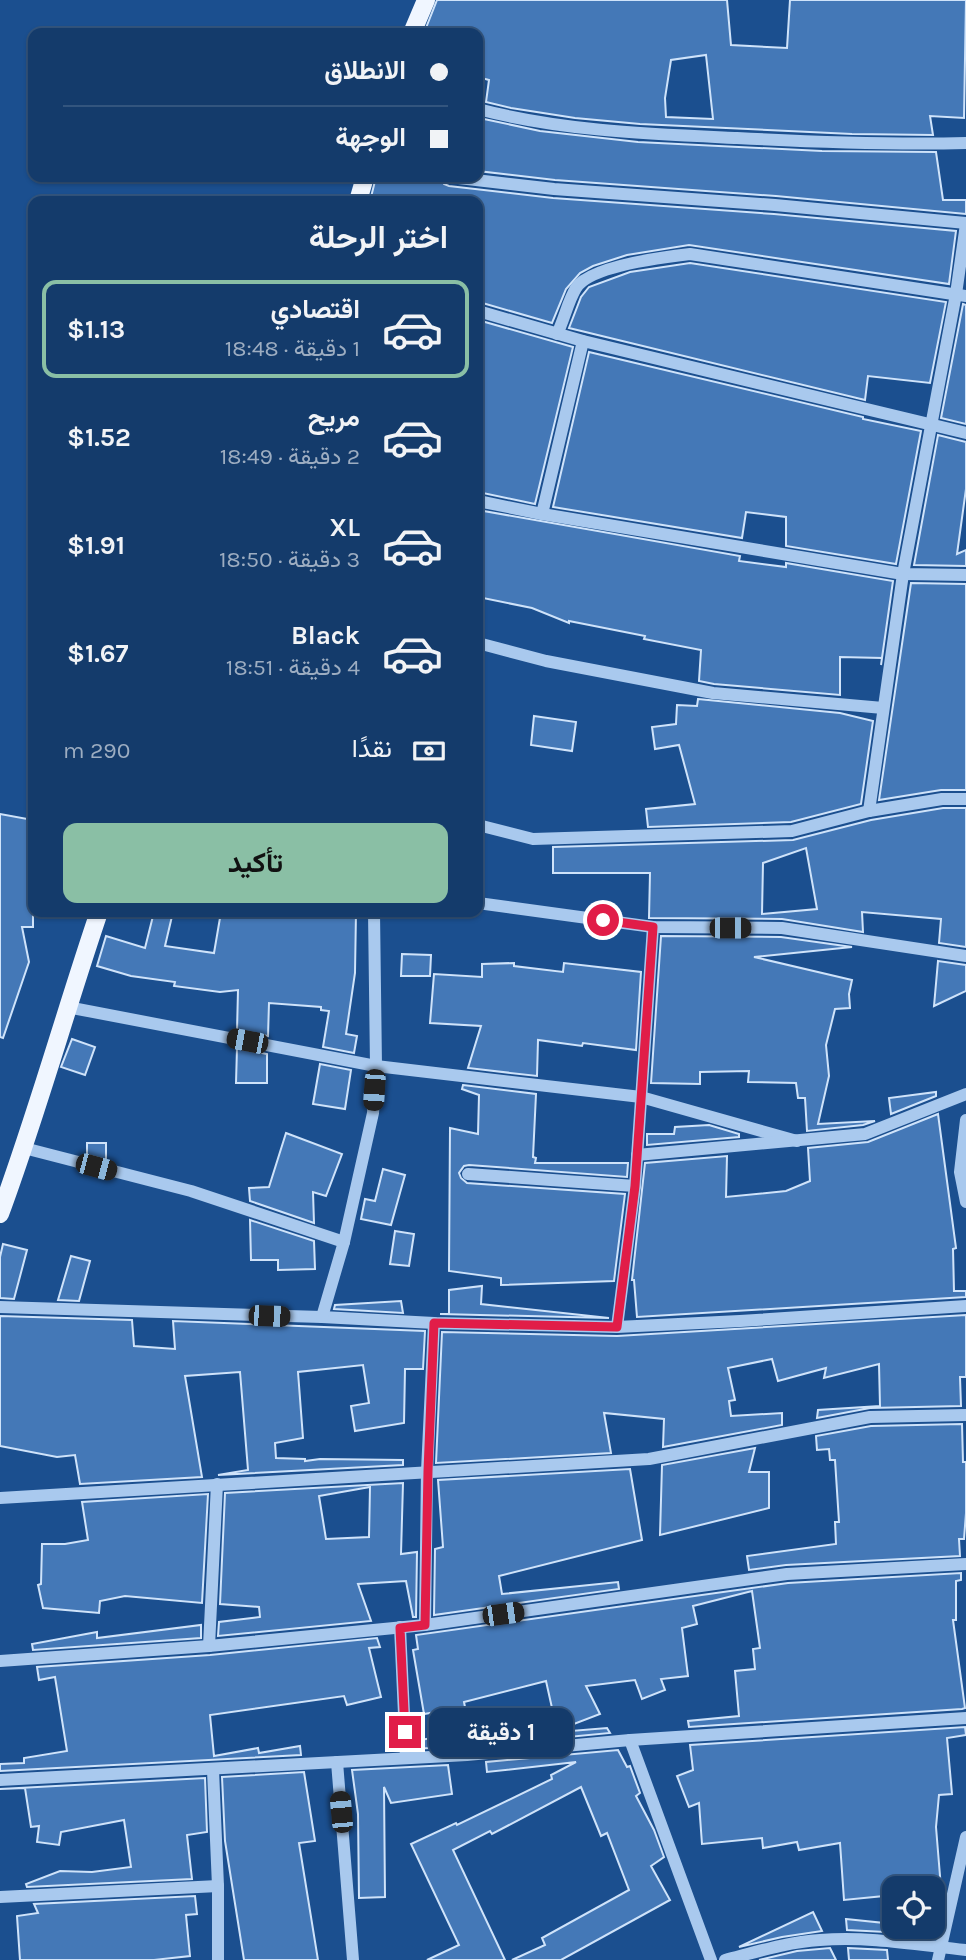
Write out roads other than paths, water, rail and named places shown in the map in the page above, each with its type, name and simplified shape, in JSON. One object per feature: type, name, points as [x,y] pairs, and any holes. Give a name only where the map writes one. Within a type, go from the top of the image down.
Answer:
[{"type":"main road","points":[[414,28],[426,0]]},
{"type":"main road","points":[[0,1213],[24,1148],[97,917]]},
{"type":"street","points":[[483,110],[513,118],[640,134],[796,141],[966,143]]},
{"type":"street","points":[[483,181],[966,224],[961,295],[903,574],[869,811]]},
{"type":"street","points":[[557,334],[576,289],[584,279],[652,258],[690,254],[961,295]]},
{"type":"street","points":[[483,312],[583,341],[966,433]]},
{"type":"street","points":[[542,514],[583,341]]},
{"type":"street","points":[[483,502],[903,574],[966,575]]},
{"type":"street","points":[[483,644],[546,661],[713,693],[883,708]]},
{"type":"street","points":[[483,826],[533,839],[792,831],[869,811],[942,799],[966,799]]},
{"type":"street","points":[[483,904],[653,927],[782,929],[966,956]]},
{"type":"street","points":[[322,1317],[344,1242],[373,1114],[376,1066],[374,917]]},
{"type":"street","points":[[617,1327],[635,1186],[653,927]]},
{"type":"street","points":[[67,1007],[376,1066],[641,1097],[797,1141]]},
{"type":"street","points":[[637,1155],[866,1134],[966,1094]]},
{"type":"street","points":[[966,1120],[960,1172],[966,1202]]},
{"type":"street","points":[[24,1148],[191,1191],[344,1242]]},
{"type":"street","points":[[468,1174],[635,1186]]},
{"type":"street","points":[[0,1307],[617,1327],[966,1306]]},
{"type":"street","points":[[425,1625],[434,1323]]},
{"type":"street","points":[[0,1498],[649,1459],[870,1417],[966,1415]]},
{"type":"street","points":[[209,1646],[217,1484]]},
{"type":"street","points":[[0,1661],[209,1646],[400,1628],[787,1574],[966,1564]]},
{"type":"street","points":[[400,1628],[406,1758]]},
{"type":"street","points":[[0,1780],[406,1758],[966,1718]]},
{"type":"street","points":[[630,1740],[711,1960]]},
{"type":"street","points":[[337,1762],[354,1960]]},
{"type":"street","points":[[213,1770],[218,1960]]},
{"type":"street","points":[[940,1954],[966,1838]]},
{"type":"street","points":[[0,1897],[218,1886]]},
{"type":"street","points":[[725,1960],[776,1946],[820,1940],[866,1939],[940,1954],[966,1950]]}]
